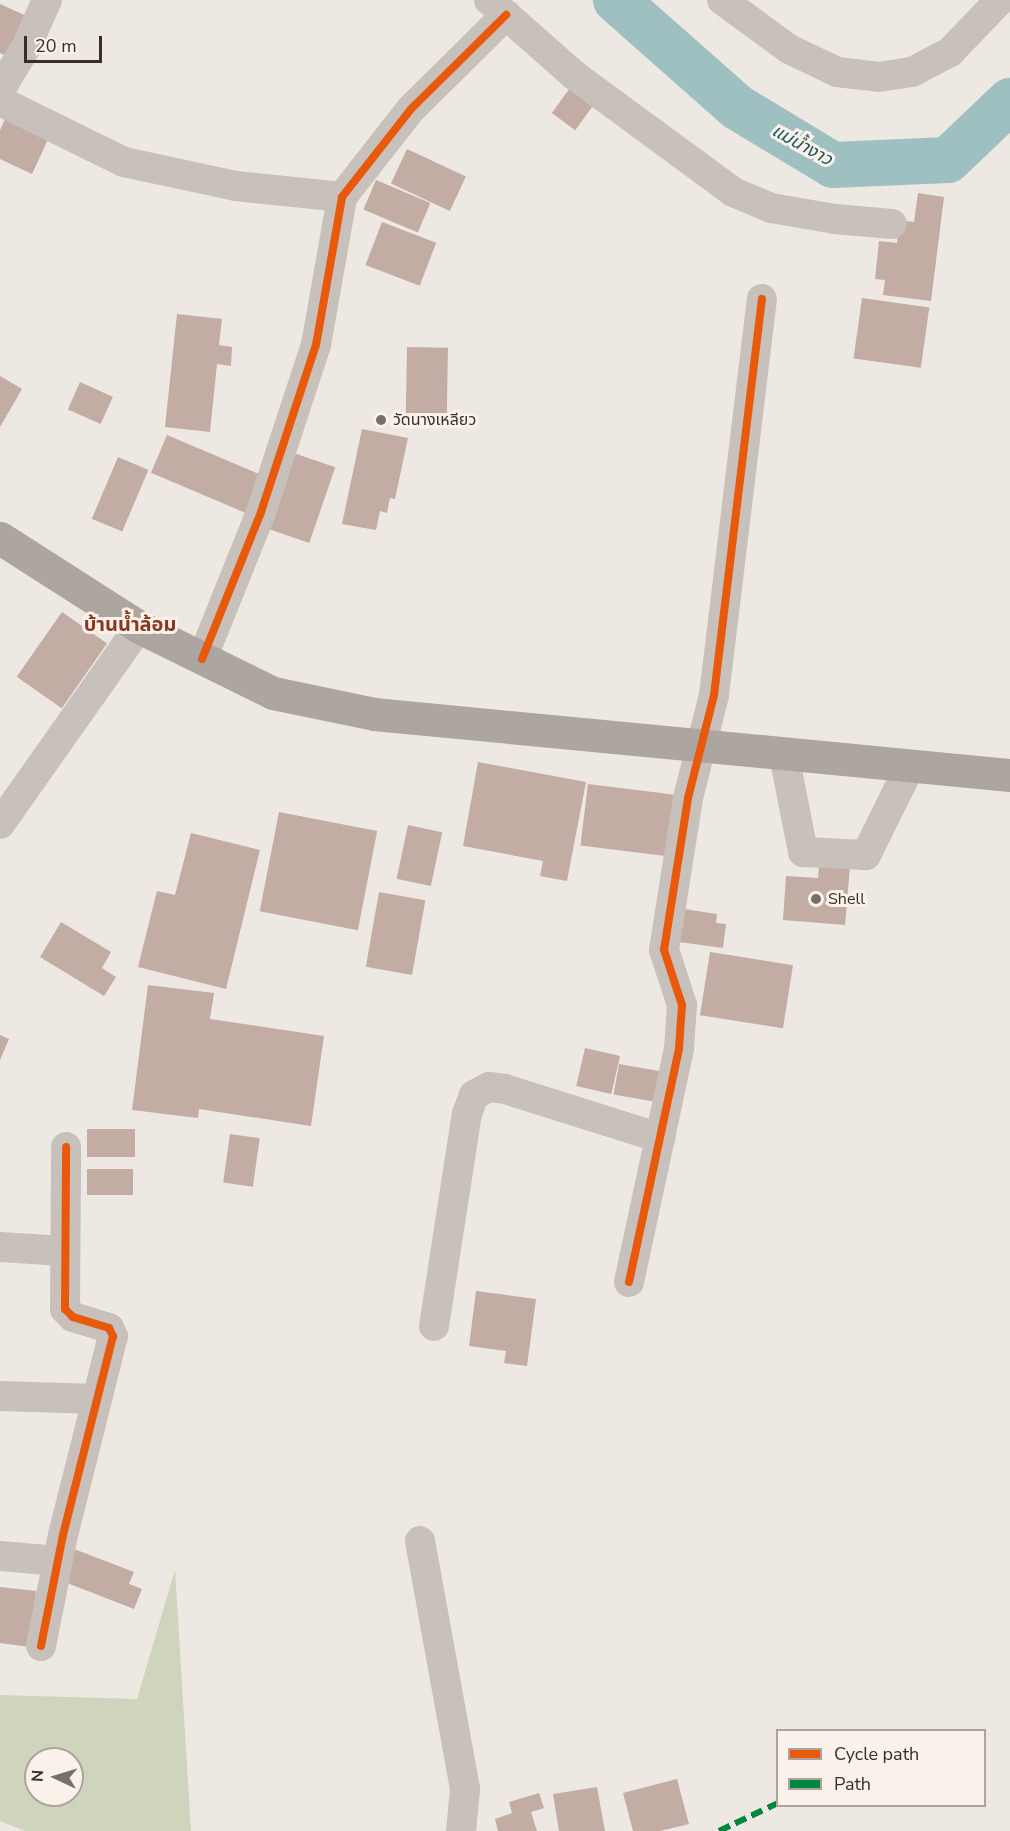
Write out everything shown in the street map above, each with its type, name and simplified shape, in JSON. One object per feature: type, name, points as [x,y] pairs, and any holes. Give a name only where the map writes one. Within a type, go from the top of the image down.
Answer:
[{"type":"main road","points":[[0,538],[139,627],[273,693],[375,714],[1010,775]]},
{"type":"street","points":[[0,90],[26,47],[47,0]]},
{"type":"street","points":[[722,0],[789,49],[837,72],[879,77],[912,72],[950,52],[1000,0]]},
{"type":"street","points":[[202,659],[261,512],[316,345],[342,197],[411,109],[497,7],[574,75],[733,192],[771,208],[835,219],[892,224]]},
{"type":"street","points":[[0,101],[124,162],[236,186],[342,197]]},
{"type":"street","points":[[629,1282],[679,1048],[682,1005],[664,950],[688,798],[714,695],[762,299]]},
{"type":"street","points":[[0,824],[139,627]]},
{"type":"street","points":[[784,755],[803,852],[866,855],[910,766]]},
{"type":"street","points":[[434,1326],[467,1114],[474,1095],[489,1087],[505,1089],[660,1138]]},
{"type":"street","points":[[41,1646],[57,1561],[112,1331],[73,1317],[65,1309],[63,1251],[66,1147]]},
{"type":"street","points":[[0,1247],[63,1251]]},
{"type":"street","points":[[0,1396],[96,1399]]},
{"type":"street","points":[[420,1541],[465,1789],[461,1831]]},
{"type":"street","points":[[0,1556],[57,1561]]},
{"type":"green space","points":[[175,1570],[191,1831],[25,1831],[0,1821],[0,1695],[137,1699]]},
{"type":"building","points":[[0,4],[33,19],[15,60],[0,53]]},
{"type":"building","points":[[570,88],[593,105],[575,130],[552,113]]},
{"type":"building","points":[[8,113],[51,133],[32,174],[0,159],[0,130]]},
{"type":"building","points":[[407,149],[466,176],[450,211],[391,183]]},
{"type":"building","points":[[376,180],[430,203],[418,233],[363,209]]},
{"type":"building","points":[[918,193],[944,197],[931,301],[883,295],[885,280],[875,279],[879,241],[897,243],[899,220],[914,222]]},
{"type":"building","points":[[382,222],[436,243],[420,286],[366,265]]},
{"type":"building","points":[[862,298],[929,307],[921,368],[854,358]]},
{"type":"building","points":[[177,314],[222,319],[219,345],[232,347],[231,366],[217,364],[210,432],[165,427]]},
{"type":"building","points":[[407,347],[448,348],[447,423],[406,422]]},
{"type":"building","points":[[0,376],[22,389],[0,427]]},
{"type":"building","points":[[80,382],[113,397],[101,424],[68,409]]},
{"type":"building","points":[[362,429],[408,438],[395,499],[390,498],[387,513],[380,511],[376,530],[342,524]]},
{"type":"building","points":[[167,435],[263,476],[247,513],[151,473]]},
{"type":"building","points":[[288,451],[335,467],[309,543],[262,527]]},
{"type":"building","points":[[118,457],[148,470],[122,532],[92,519]]},
{"type":"building","points":[[62,612],[107,644],[62,708],[17,677]]},
{"type":"building","points":[[478,762],[586,782],[567,881],[540,876],[543,861],[463,846]]},
{"type":"building","points":[[588,784],[683,796],[676,857],[580,846]]},
{"type":"building","points":[[279,812],[377,831],[358,930],[260,911]]},
{"type":"building","points":[[408,825],[442,832],[431,886],[397,879]]},
{"type":"building","points":[[191,833],[260,850],[226,989],[138,967],[157,891],[175,895]]},
{"type":"building","name":"Shell","points":[[821,840],[852,843],[845,925],[783,920],[786,876],[818,878]]},
{"type":"building","points":[[379,892],[425,900],[412,975],[366,967]]},
{"type":"building","points":[[684,909],[717,914],[716,923],[726,924],[723,948],[679,942]]},
{"type":"building","points":[[61,922],[111,952],[102,968],[116,977],[104,996],[40,957]]},
{"type":"building","points":[[710,952],[793,965],[783,1028],[700,1015]]},
{"type":"building","points":[[148,985],[214,993],[210,1019],[324,1036],[311,1126],[199,1109],[198,1118],[132,1110]]},
{"type":"building","points":[[0,1035],[9,1039],[0,1060]]},
{"type":"building","points":[[585,1048],[620,1056],[611,1094],[576,1086]]},
{"type":"building","points":[[619,1064],[663,1072],[658,1102],[614,1095]]},
{"type":"building","points":[[87,1129],[135,1129],[135,1157],[87,1157]]},
{"type":"building","points":[[230,1134],[260,1138],[253,1187],[223,1183]]},
{"type":"building","points":[[87,1169],[133,1169],[133,1195],[87,1195]]},
{"type":"building","points":[[476,1291],[536,1299],[527,1366],[504,1363],[506,1351],[469,1346]]},
{"type":"building","points":[[74,1549],[134,1572],[129,1584],[142,1589],[134,1609],[62,1581]]},
{"type":"building","points":[[0,1587],[36,1591],[30,1647],[0,1643]]},
{"type":"building","points":[[677,1779],[689,1824],[660,1831],[633,1831],[623,1793]]},
{"type":"building","points":[[597,1787],[605,1831],[559,1831],[553,1794]]},
{"type":"building","points":[[539,1793],[544,1808],[531,1812],[537,1831],[498,1831],[495,1819],[512,1813],[509,1802]]},
{"type":"waterway","name":"แม่น้ำงาว","points":[[616,0],[737,107],[833,165],[948,160],[1010,101]]},
{"type":"marked path","points":[[719,1831],[776,1804]]},
{"type":"cycle path","points":[[202,659],[261,512],[316,345],[342,197],[411,109],[506,15]]},
{"type":"cycle path","points":[[629,1282],[679,1048],[682,1005],[664,950],[688,798],[714,695],[762,299]]},
{"type":"cycle path","points":[[41,1646],[63,1535],[113,1336],[109,1328],[73,1317],[65,1309],[66,1147]]},
{"type":"place","name":"วัดนางเหลียว","points":[[381,420]]},
{"type":"place","name":"Shell","points":[[816,899]]},
{"type":"district","name":"บ้านน้ำล้อม","points":[[130,624]]}]
